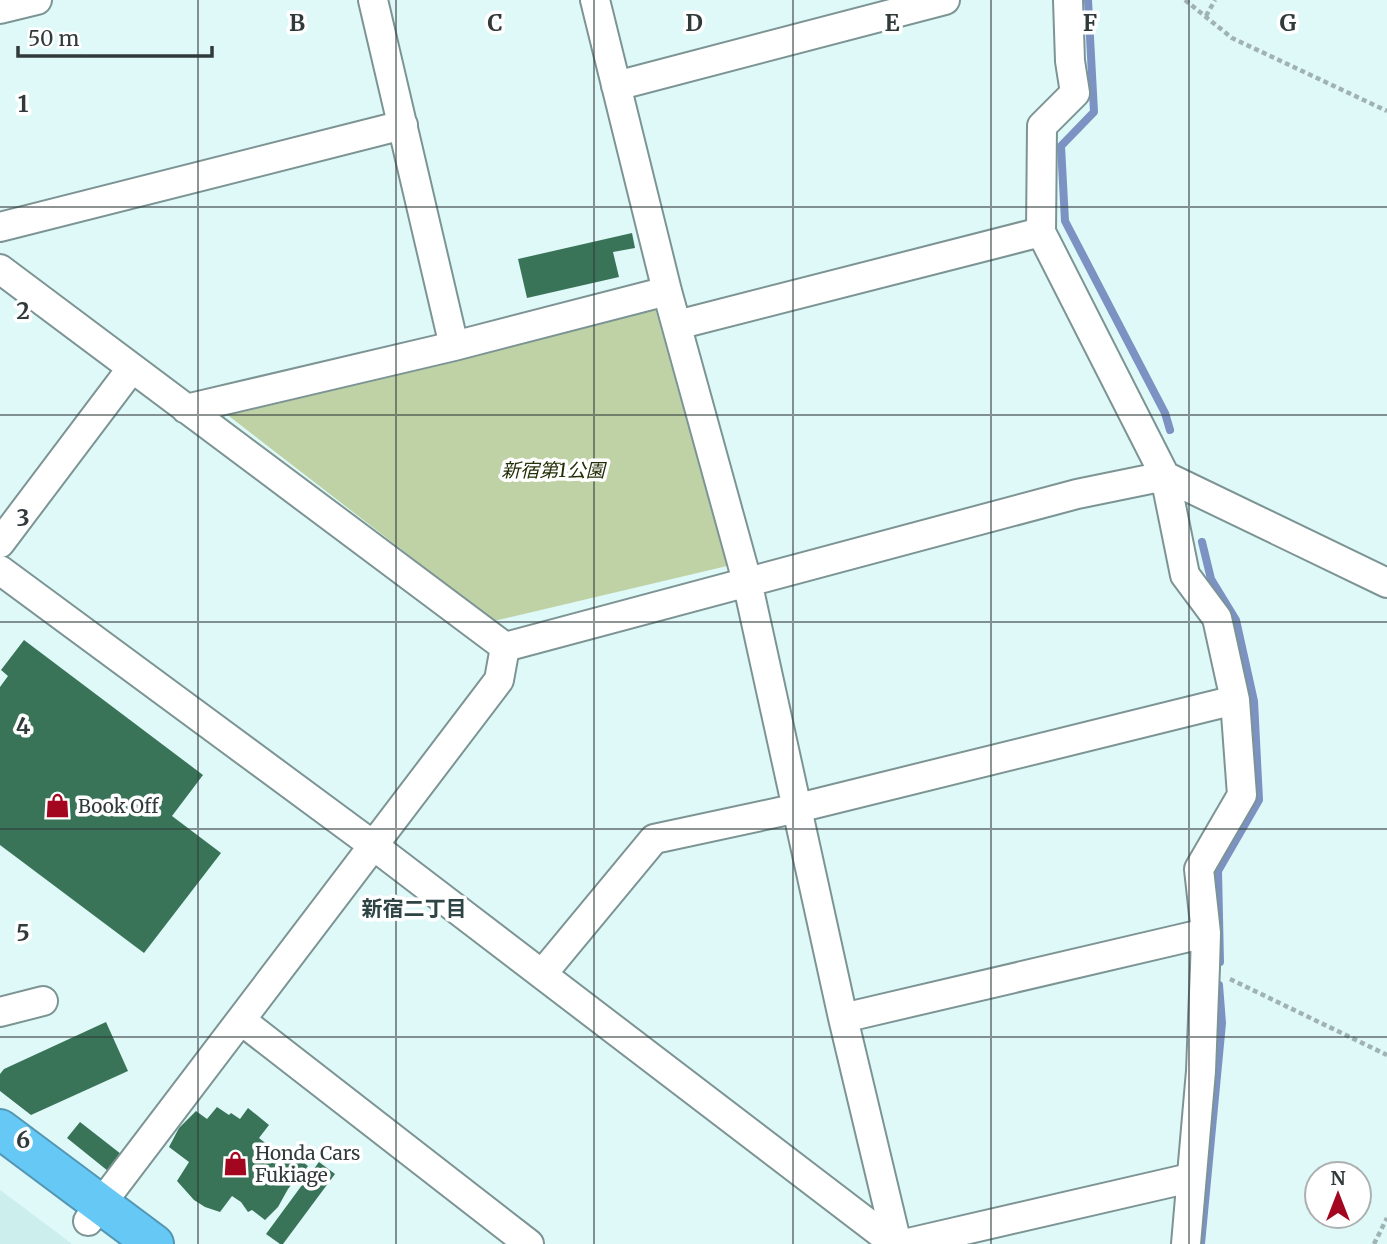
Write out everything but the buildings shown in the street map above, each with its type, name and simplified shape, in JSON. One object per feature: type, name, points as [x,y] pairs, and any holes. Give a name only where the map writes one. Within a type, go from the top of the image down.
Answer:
[{"type":"highway","points":[[0,1129],[94,1213],[119,1244]]},
{"type":"highway","points":[[0,1156],[94,1213],[153,1244]]},
{"type":"street","points":[[0,9],[37,0]]},
{"type":"street","points":[[373,0],[454,346]]},
{"type":"street","points":[[596,0],[667,291],[747,581],[843,1018],[896,1244]]},
{"type":"street","points":[[616,86],[945,0]]},
{"type":"street","points":[[1068,0],[1070,61],[1075,93],[1042,126],[1041,232],[1165,476],[1185,575],[1217,618],[1235,700],[1242,795],[1199,869],[1206,933],[1205,967],[1201,1071],[1186,1244]]},
{"type":"street","points":[[0,227],[403,125]]},
{"type":"street","points":[[677,325],[1041,232]]},
{"type":"street","points":[[0,270],[505,647]]},
{"type":"street","points":[[186,409],[454,346],[667,291]]},
{"type":"street","points":[[0,543],[132,368]]},
{"type":"street","points":[[505,647],[1077,494],[1165,476],[1387,583]]},
{"type":"street","points":[[0,570],[543,973],[896,1244]]},
{"type":"street","points":[[94,1213],[499,680],[505,647]]},
{"type":"street","points":[[543,973],[654,839],[798,808],[1235,700]]},
{"type":"street","points":[[843,1018],[1206,933]]},
{"type":"street","points":[[0,1012],[43,1001]]},
{"type":"street","points":[[242,1021],[528,1244]]},
{"type":"street","points":[[904,1244],[1190,1178]]},
{"type":"path","points":[[1185,0],[1232,38],[1387,111]]},
{"type":"path","points":[[1206,16],[1215,0]]},
{"type":"path","points":[[1205,967],[1387,1055]]},
{"type":"path","points":[[1374,1244],[1387,1218]]},
{"type":"shaded area","points":[[0,1190],[72,1244],[0,1244]]},
{"type":"green space","name":"新宿第1公園","points":[[655,307],[727,566],[494,621],[225,413]]},
{"type":"waterway","points":[[1088,0],[1094,112],[1061,146],[1065,221],[1165,413],[1170,430]]},
{"type":"waterway","points":[[1202,542],[1211,579],[1236,620],[1254,701],[1259,800],[1218,871],[1220,962]]},
{"type":"waterway","points":[[1201,1244],[1222,1023],[1219,985]]},
{"type":"place","name":"Book Off","points":[[58,806]]},
{"type":"place","name":"Honda Cars Fukiage","points":[[235,1164]]},
{"type":"district","name":"新宿二丁目","points":[[414,908]]}]
